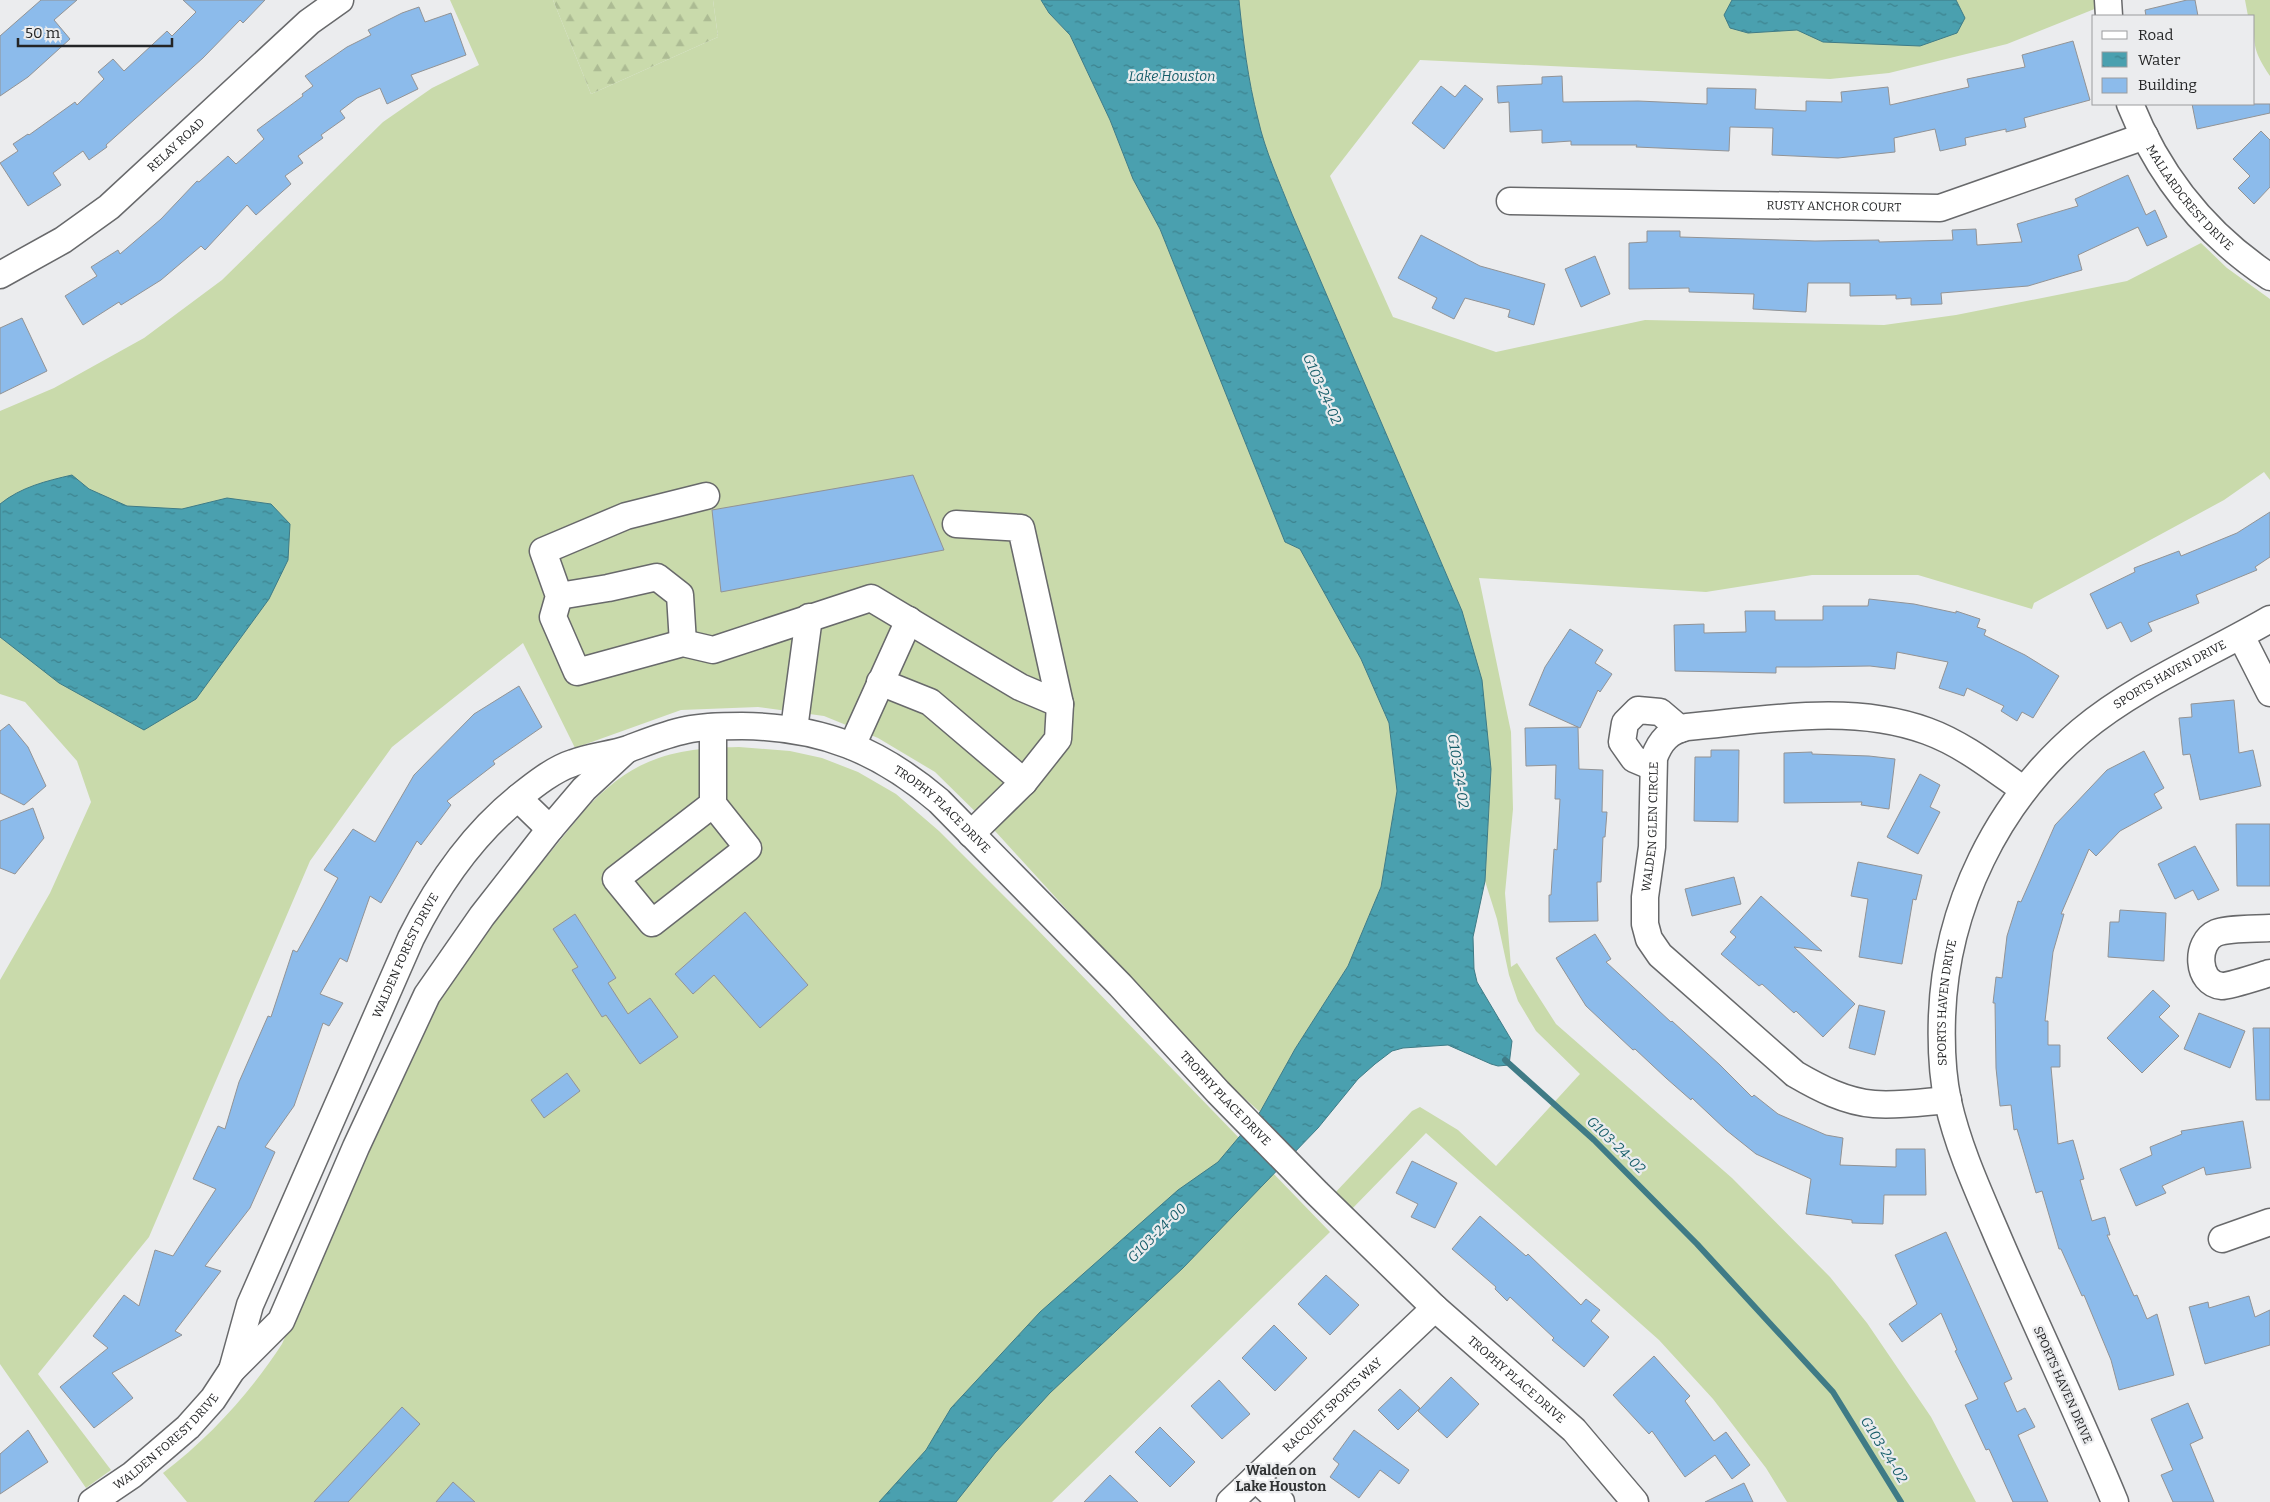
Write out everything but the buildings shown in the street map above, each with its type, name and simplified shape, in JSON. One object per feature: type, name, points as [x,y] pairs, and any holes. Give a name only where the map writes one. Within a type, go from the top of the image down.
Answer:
[{"type":"street","name":"RELAY ROAD","points":[[0,275],[63,240],[109,207],[309,22],[340,0]]},
{"type":"street","points":[[2108,0],[2109,15]]},
{"type":"street","name":"MALLARDCREST DRIVE","points":[[2130,105],[2170,182],[2191,208],[2225,241],[2270,277]]},
{"type":"street","name":"RUSTY ANCHOR COURT","points":[[1510,201],[1940,208],[2145,136]]},
{"type":"street","points":[[706,496],[626,516],[543,551],[559,596],[553,617],[577,672],[683,643],[714,650],[871,598],[1020,687],[1060,704]]},
{"type":"street","points":[[956,524],[1021,528],[1060,704],[1058,739],[1024,782],[971,834]]},
{"type":"street","points":[[559,596],[608,588],[657,576],[680,595],[683,643]]},
{"type":"street","points":[[794,729],[809,617]]},
{"type":"street","name":"SPORTS HAVEN DRIVE","points":[[2116,1502],[2016,1283],[1972,1178],[1948,1100],[1941,1037],[1946,969],[1951,942],[1972,880],[1988,848],[2024,790],[2061,750],[2081,731],[2112,708],[2270,619]]},
{"type":"street","points":[[852,746],[909,620]]},
{"type":"street","points":[[2241,636],[2270,693]]},
{"type":"street","points":[[880,682],[930,702],[1024,782]]},
{"type":"street","points":[[1653,768],[1634,758],[1622,742],[1625,724],[1638,710],[1660,712],[1680,729],[1829,716],[1853,716],[1895,722],[1942,737],[1972,754],[2024,790]]},
{"type":"street","points":[[713,727],[713,804],[748,848],[652,923],[616,879],[713,804]]},
{"type":"street","name":"WALDEN FOREST DRIVE","points":[[232,1370],[250,1305],[325,1133],[425,910],[461,858],[498,816],[518,798],[572,763],[626,750],[687,729],[713,727],[794,729]]},
{"type":"street","name":"TROPHY PLACE DRIVE","points":[[794,729],[823,735],[890,764],[939,801],[1120,985],[1218,1092],[1317,1193],[1435,1308],[1574,1430],[1635,1502]]},
{"type":"street","name":"WALDEN GLEN CIRCLE","points":[[1680,729],[1670,733],[1658,747],[1653,768],[1652,847],[1645,897],[1645,924],[1649,939],[1660,955],[1795,1074],[1820,1089],[1847,1099],[1873,1104],[1948,1100]]},
{"type":"street","name":"WALDEN FOREST DRIVE","points":[[92,1502],[132,1475],[188,1426],[213,1399],[232,1370],[281,1321],[356,1147],[427,995],[482,916],[550,830],[584,789],[626,750]]},
{"type":"street","points":[[518,798],[550,830]]},
{"type":"street","points":[[2270,928],[2217,933],[2206,940],[2200,954],[2202,968],[2210,981],[2222,986],[2270,973]]},
{"type":"street","points":[[325,1133],[356,1147]]},
{"type":"street","points":[[2222,1238],[2270,1222]]},
{"type":"street","name":"RACQUET SPORTS WAY","points":[[1230,1502],[1435,1308]]},
{"type":"street","points":[[1255,1478],[1281,1502]]},
{"type":"green space","points":[[450,0],[553,0],[591,94],[718,37],[713,0],[1041,0],[1049,13],[1070,35],[1110,120],[1133,179],[1160,229],[1285,542],[1300,549],[1361,659],[1389,723],[1397,791],[1381,887],[1348,966],[1295,1049],[1260,1112],[1216,1073],[995,831],[935,772],[878,738],[824,716],[758,707],[681,710],[575,748],[523,643],[392,747],[310,861],[149,1237],[38,1374],[111,1470],[86,1488],[0,1364],[0,980],[50,893],[91,802],[77,761],[25,702],[0,694],[0,411],[54,388],[144,338],[222,280],[383,122],[432,88],[479,65]]},
{"type":"green space","points":[[553,0],[713,0],[718,37],[591,94]]},
{"type":"green space","points":[[1239,0],[2097,0],[2097,8],[2007,44],[1889,73],[1830,79],[1420,60],[1330,176],[1393,317],[1496,352],[1645,320],[1884,325],[1956,315],[2127,281],[2201,243],[2227,268],[2270,299],[2270,480],[2264,472],[2224,500],[2034,603],[2032,609],[1918,575],[1812,575],[1706,592],[1479,578],[1511,732],[1513,809],[1505,893],[1511,967],[1517,963],[1556,1024],[1732,1178],[1830,1277],[1867,1323],[1931,1417],[1976,1502],[1787,1502],[1766,1468],[1713,1399],[1659,1340],[1426,1133],[1349,1212],[1333,1195],[1412,1111],[1420,1107],[1458,1130],[1496,1166],[1580,1074],[1536,1031],[1518,1001],[1509,975],[1497,919],[1485,881],[1491,769],[1462,611],[1292,214],[1269,155],[1251,90]]},
{"type":"green space","points":[[2245,0],[2270,0],[2270,76],[2257,54],[2255,15],[2248,15]]},
{"type":"green space","points":[[739,747],[790,751],[822,758],[858,772],[896,794],[939,831],[1032,924],[1330,1232],[1052,1502],[187,1502],[163,1473],[197,1445],[243,1397],[282,1344],[424,1024],[454,975],[479,940],[584,811],[618,779],[636,768],[672,754],[693,750]]},
{"type":"water","name":"Lake Houston","points":[[1041,0],[1239,0],[1251,90],[1269,155],[1292,214],[1462,611],[1482,680],[1491,769],[1485,881],[1473,937],[1474,969],[1477,982],[1512,1041],[1509,1065],[1498,1066],[1448,1045],[1403,1048],[1392,1051],[1358,1079],[1318,1128],[1183,1268],[1050,1393],[995,1453],[956,1502],[879,1502],[926,1450],[951,1408],[1040,1312],[1178,1190],[1218,1162],[1260,1112],[1295,1049],[1348,966],[1381,887],[1397,791],[1389,723],[1361,659],[1300,549],[1285,542],[1160,229],[1133,179],[1110,120],[1070,35],[1049,13]]},
{"type":"water","points":[[1732,0],[1956,0],[1965,18],[1957,33],[1920,46],[1823,42],[1797,30],[1748,33],[1730,28],[1724,15]]},
{"type":"water","points":[[72,475],[89,489],[127,506],[182,509],[227,498],[271,504],[290,524],[288,560],[269,599],[196,699],[144,730],[59,683],[0,637],[0,504],[25,489],[43,482]]},
{"type":"waterway","name":"G103-24-02","points":[[1505,1060],[1594,1140],[1697,1244],[1833,1392],[1901,1502]]},
{"type":"district","name":"Walden on Lake Houston","points":[[1281,1478]]},
{"type":"water label","name":"G103-24-00","points":[[1157,1233]]}]
